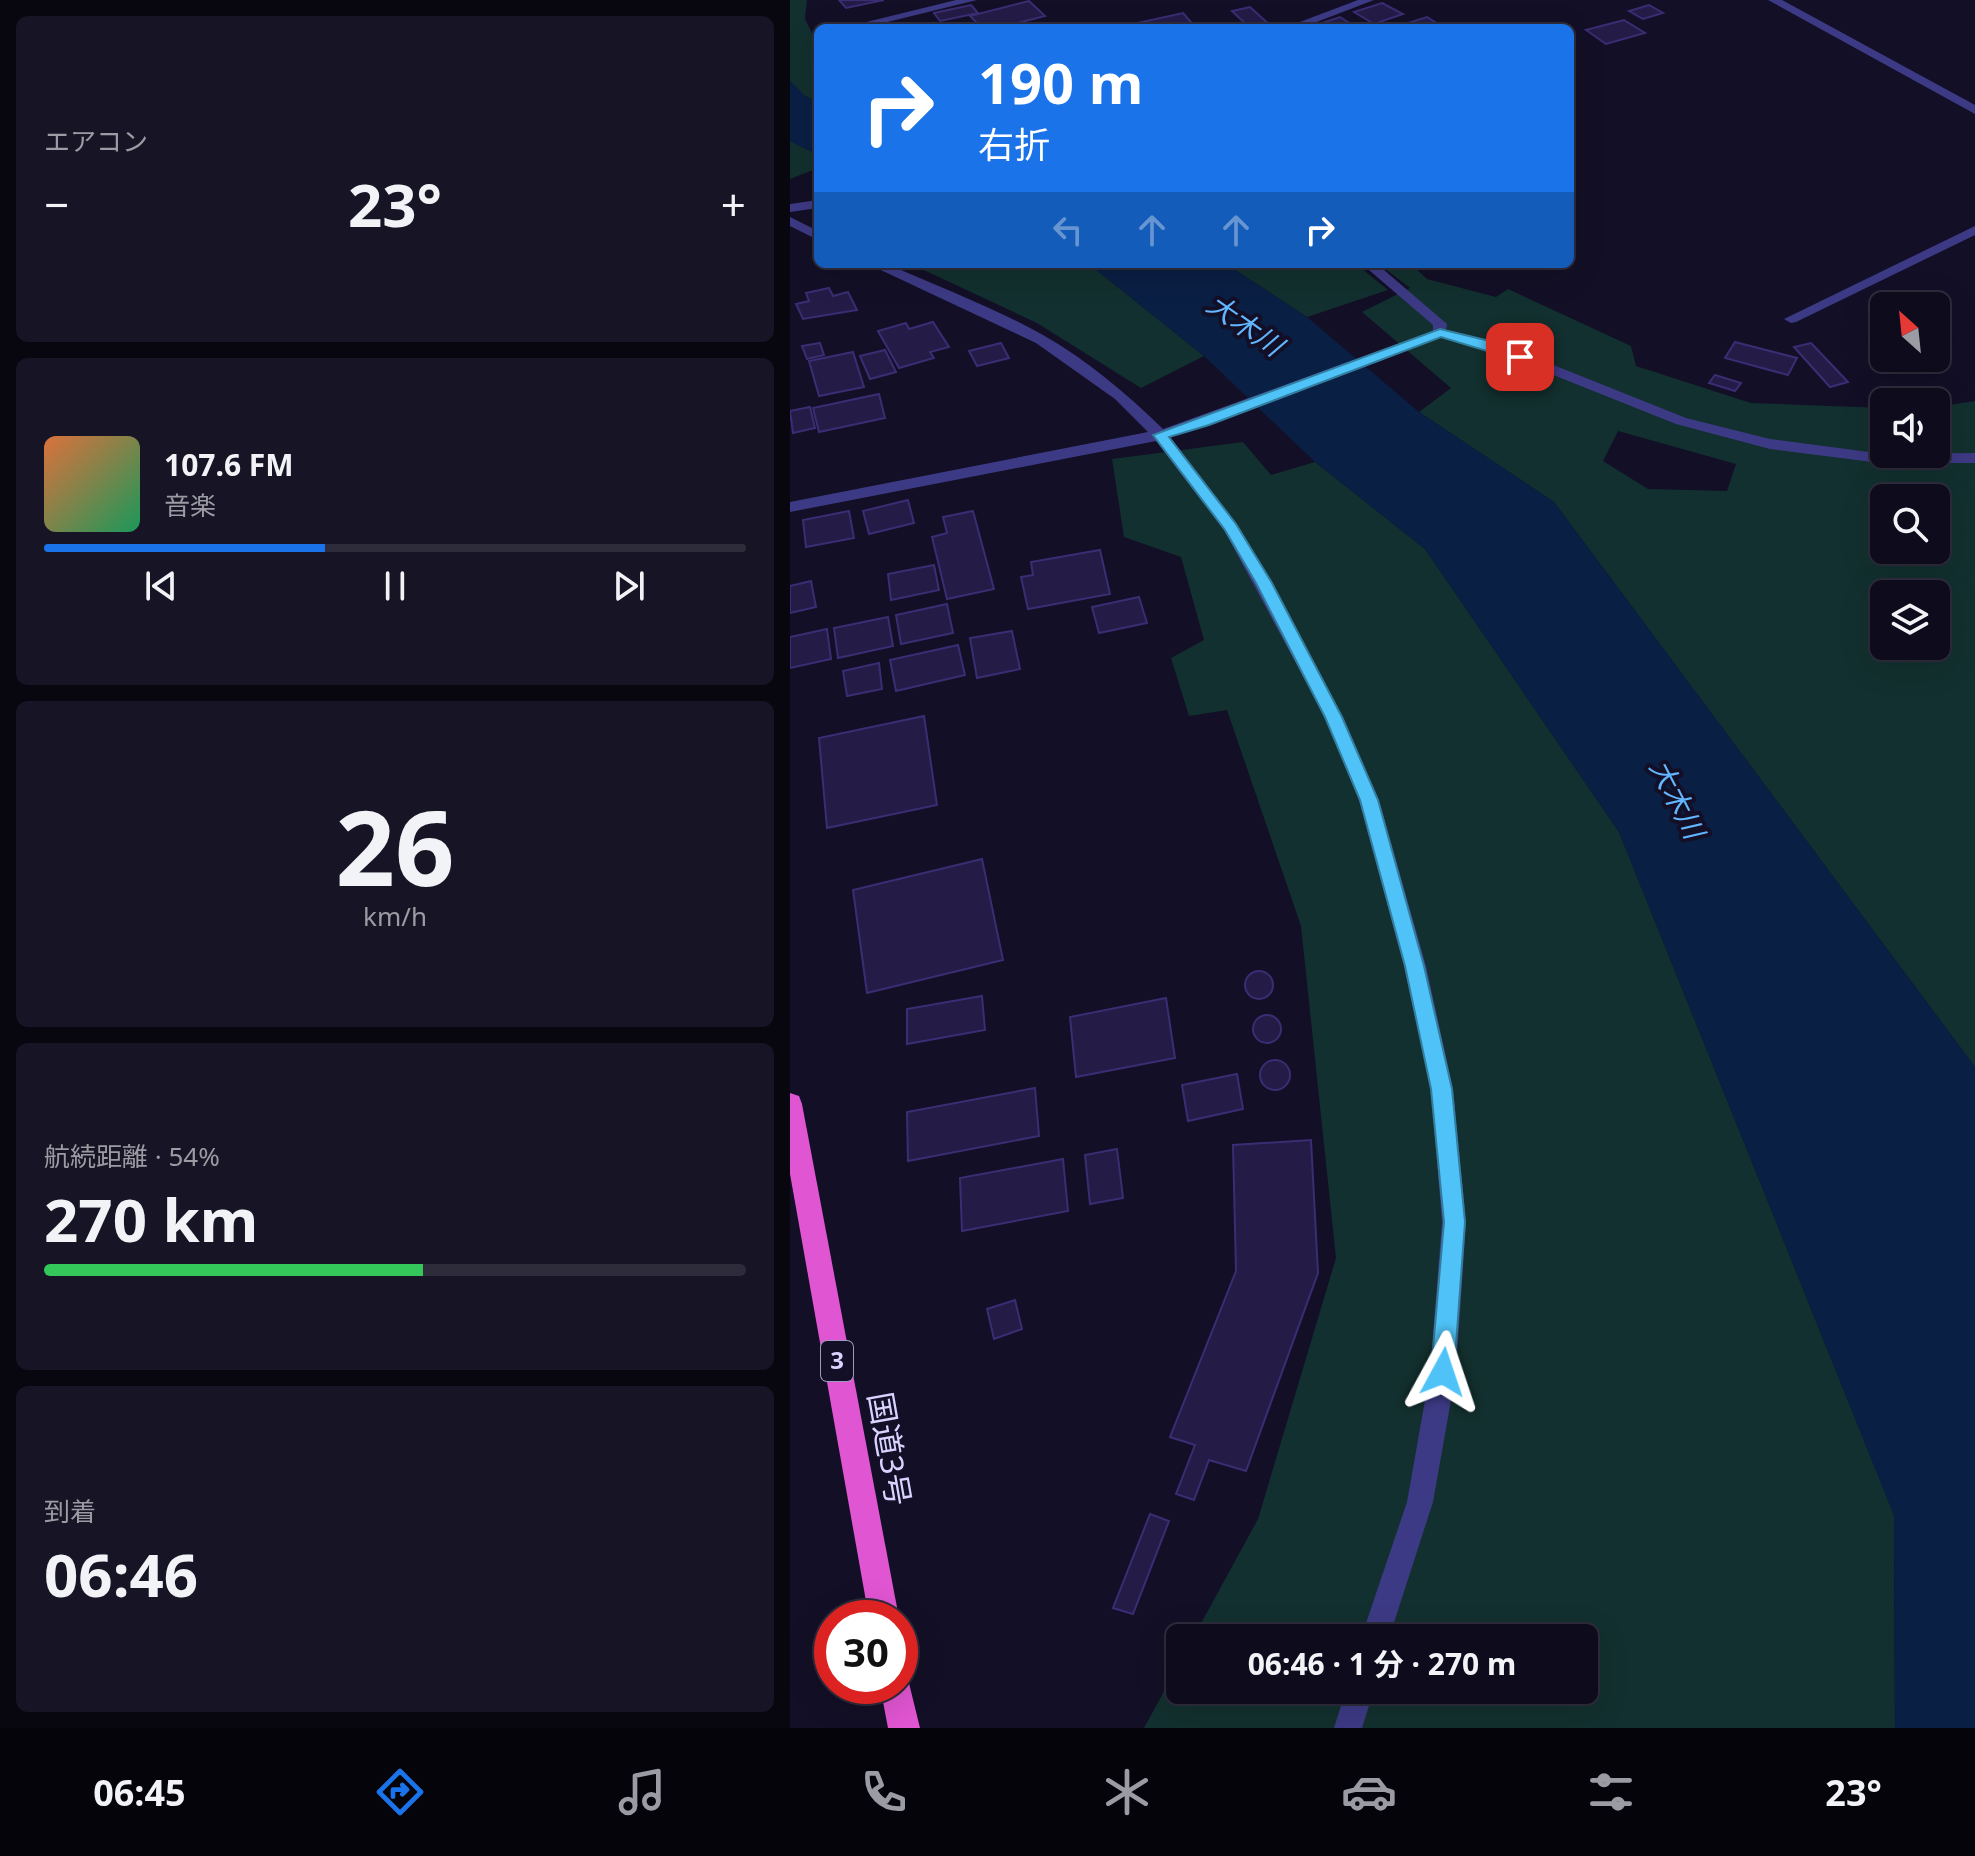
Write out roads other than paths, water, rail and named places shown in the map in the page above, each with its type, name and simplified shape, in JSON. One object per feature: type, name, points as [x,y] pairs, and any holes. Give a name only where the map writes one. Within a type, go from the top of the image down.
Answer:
[{"type":"highway","name":"国道3号","points":[[790,1104],[881,1600]]},
{"type":"highway","points":[[899,1704],[904,1728]]},
{"type":"street","points":[[866,24],[971,0]]},
{"type":"street","points":[[1301,24],[1368,0]]},
{"type":"street","points":[[1774,0],[1975,110]]},
{"type":"street","points":[[790,208],[814,205]]},
{"type":"street","points":[[790,221],[814,234]]},
{"type":"street","points":[[1791,319],[1975,230]]},
{"type":"street","points":[[884,268],[1002,319],[1041,340],[1120,396],[1160,435],[1231,527],[1264,583],[1340,731],[1373,813],[1415,966],[1442,1089],[1454,1222],[1443,1372],[1420,1502],[1380,1624]]},
{"type":"street","points":[[1374,268],[1440,324],[1440,333]]},
{"type":"street","points":[[790,507],[1160,435],[1204,422],[1440,333],[1493,346],[1681,421],[1770,444],[1880,458],[1975,458]]},
{"type":"street","points":[[1348,1728],[1356,1704]]},
{"type":"water","points":[[790,81],[814,100],[814,153],[790,141]]},
{"type":"water","name":"大木川","points":[[1094,268],[1232,268],[1307,317],[1419,412],[1554,502],[1975,1067],[1975,1728],[1895,1728],[1894,1515],[1619,832],[1425,549],[1315,462],[1204,356]]}]
